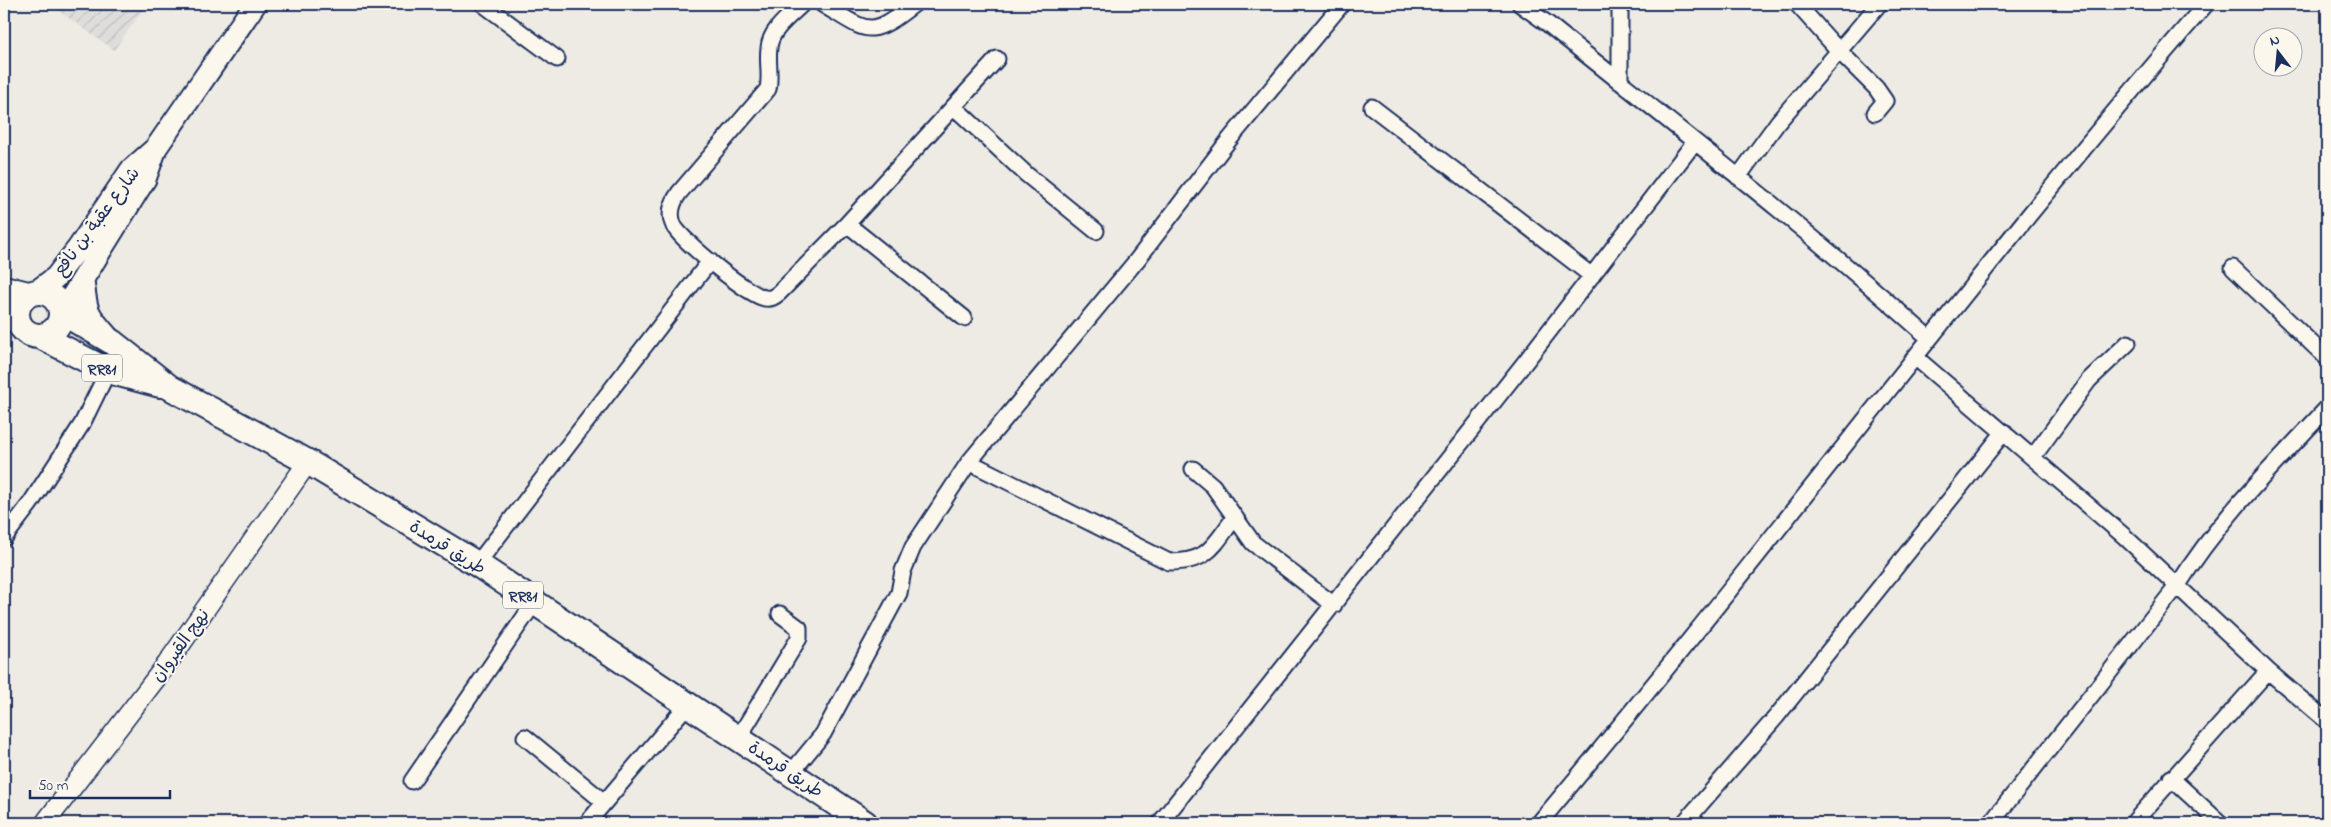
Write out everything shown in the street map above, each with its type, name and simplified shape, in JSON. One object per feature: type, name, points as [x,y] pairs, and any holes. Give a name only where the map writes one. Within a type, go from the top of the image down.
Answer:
[{"type":"main road","name":"شارع عقبة بن نافع","points":[[61,311],[74,296],[145,179],[156,148],[255,4]]},
{"type":"main road","name":"شارع عقبة بن نافع","points":[[32,293],[56,277],[79,247],[130,170],[156,148]]},
{"type":"main road","points":[[83,279],[85,305],[89,316],[112,342]]},
{"type":"main road","name":"طريق قرمدة","points":[[4,288],[51,295],[57,301],[61,311],[112,342],[169,387],[308,462],[477,564],[739,737],[865,823]]},
{"type":"main road","points":[[32,293],[21,300],[17,309],[18,321],[22,329],[47,334],[59,323],[61,311]]},
{"type":"main road","name":"طريق قرمدة","points":[[22,329],[108,372],[169,387]]},
{"type":"street","points":[[483,4],[557,59]]},
{"type":"street","points":[[802,4],[777,29],[771,40],[769,48],[770,78],[768,89],[678,193],[672,204],[673,225],[680,236],[754,293],[764,298],[773,298],[847,224],[997,59]]},
{"type":"street","points":[[822,4],[861,27],[871,29],[888,24],[914,4]]},
{"type":"street","points":[[791,773],[823,734],[899,592],[904,571],[914,547],[969,462],[1137,260],[1229,140],[1342,4]]},
{"type":"street","points":[[1520,4],[1848,265],[1929,338]]},
{"type":"street","points":[[1620,4],[1620,82]]},
{"type":"street","points":[[1797,4],[1839,52],[1876,88],[1885,101],[1875,113]]},
{"type":"street","points":[[1738,177],[1778,122],[1879,4]]},
{"type":"street","points":[[1539,823],[1706,621],[1929,338],[2111,113],[2206,4]]},
{"type":"street","points":[[954,107],[1026,174],[1096,231]]},
{"type":"street","points":[[1372,107],[1592,276]]},
{"type":"street","points":[[1160,823],[1334,605],[1694,143]]},
{"type":"street","points":[[847,224],[964,318]]},
{"type":"street","points":[[477,564],[710,260]]},
{"type":"street","points":[[2233,268],[2327,358]]},
{"type":"street","points":[[2033,457],[2089,380],[2128,343]]},
{"type":"street","points":[[1915,357],[2033,457],[2178,585],[2268,671],[2327,721]]},
{"type":"street","points":[[4,538],[30,504],[82,424],[108,372]]},
{"type":"street","points":[[1991,823],[2178,585],[2197,556],[2232,512],[2327,408]]},
{"type":"street","points":[[1684,823],[1776,717],[2004,432]]},
{"type":"street","name":"نهج القيروان","points":[[45,823],[167,664],[308,462]]},
{"type":"street","points":[[969,462],[1169,562],[1188,562],[1208,552],[1235,517]]},
{"type":"street","points":[[1193,469],[1213,486],[1244,533],[1263,553],[1334,605]]},
{"type":"street","points":[[412,781],[534,603]]},
{"type":"street","points":[[739,737],[799,638],[799,628],[780,614]]},
{"type":"street","points":[[2133,823],[2268,671]]},
{"type":"street","points":[[587,823],[688,704]]},
{"type":"street","points":[[525,737],[604,802]]},
{"type":"street","points":[[2171,778],[2220,823]]},
{"type":"shaded area","points":[[49,4],[147,4],[114,50]]}]
